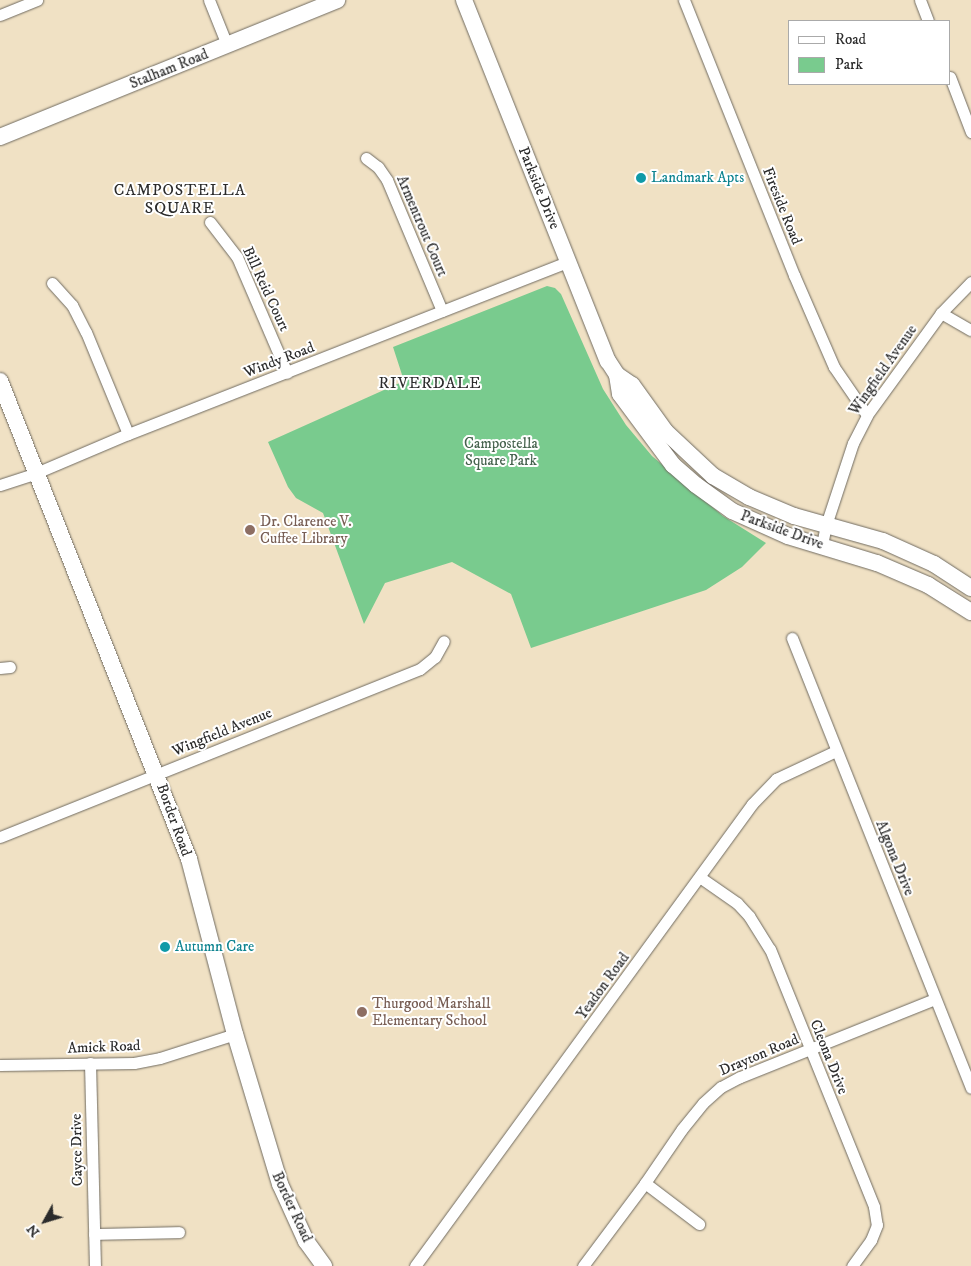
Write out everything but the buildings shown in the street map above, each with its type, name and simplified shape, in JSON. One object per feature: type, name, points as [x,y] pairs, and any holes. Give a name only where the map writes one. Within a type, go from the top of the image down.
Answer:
[{"type":"street","points":[[0,15],[37,0]]},
{"type":"street","points":[[209,0],[227,45]]},
{"type":"street","name":"Stalham Road","points":[[0,137],[338,0]]},
{"type":"street","name":"Parkside Drive","points":[[464,0],[608,361],[617,375],[632,385],[665,431],[713,476],[749,497],[794,516],[883,541],[934,564],[971,588]]},
{"type":"street","name":"Fireside Road","points":[[684,0],[794,275],[834,367],[868,415]]},
{"type":"street","points":[[920,0],[928,20]]},
{"type":"street","points":[[951,80],[971,132]]},
{"type":"street","name":"Armentrout Court","points":[[366,158],[378,167],[387,180],[442,311]]},
{"type":"street","name":"Bill Reid Court","points":[[210,222],[237,257],[287,373]]},
{"type":"street","name":"Windy Road","points":[[0,485],[36,473],[128,434],[568,262]]},
{"type":"street","name":"Wingfield Avenue","points":[[822,545],[826,525],[854,443],[868,415],[941,313],[971,282]]},
{"type":"street","points":[[52,283],[72,305],[86,332],[128,434]]},
{"type":"street","points":[[941,313],[971,330]]},
{"type":"street","name":"Parkside Drive","points":[[617,375],[620,394],[639,422],[673,465],[696,485],[732,511],[788,536],[876,563],[928,585],[971,612]]},
{"type":"street","name":"Border Road","points":[[0,381],[189,859],[235,1034],[280,1184],[306,1241],[324,1266]]},
{"type":"street","name":"Algona Drive","points":[[792,638],[971,1088]]},
{"type":"street","name":"Wingfield Avenue","points":[[0,837],[420,669],[435,657],[444,641]]},
{"type":"street","name":"Yeadon Road","points":[[415,1266],[701,878],[752,804],[776,779],[836,751]]},
{"type":"street","name":"Cleona Drive","points":[[701,878],[737,903],[760,930],[770,949],[874,1207],[877,1225],[871,1240],[852,1266]]},
{"type":"street","name":"Drayton Road","points":[[583,1266],[645,1183],[682,1128],[703,1103],[721,1087],[740,1077],[934,999]]},
{"type":"street","name":"Amick Road","points":[[0,1065],[148,1061],[235,1034]]},
{"type":"street","name":"Cayce Drive","points":[[90,1063],[95,1266]]},
{"type":"street","points":[[645,1183],[699,1224]]},
{"type":"street","points":[[94,1234],[179,1232]]},
{"type":"green space","name":"Campostella Square Park","points":[[547,286],[555,288],[561,294],[603,389],[626,425],[652,456],[723,516],[766,543],[742,567],[706,590],[531,648],[511,594],[452,562],[385,583],[364,624],[323,513],[296,498],[288,487],[268,442],[404,381],[393,347]]},
{"type":"place","name":"Landmark Apts","points":[[641,178]]},
{"type":"place","name":"Dr. Clarence V. Cuffee Library","points":[[250,530]]},
{"type":"place","name":"Autumn Care","points":[[165,947]]},
{"type":"place","name":"Thurgood Marshall Elementary School","points":[[362,1012]]},
{"type":"district","name":"CAMPOSTELLA SQUARE","points":[[180,199]]},
{"type":"district","name":"RIVERDALE","points":[[430,383]]}]
